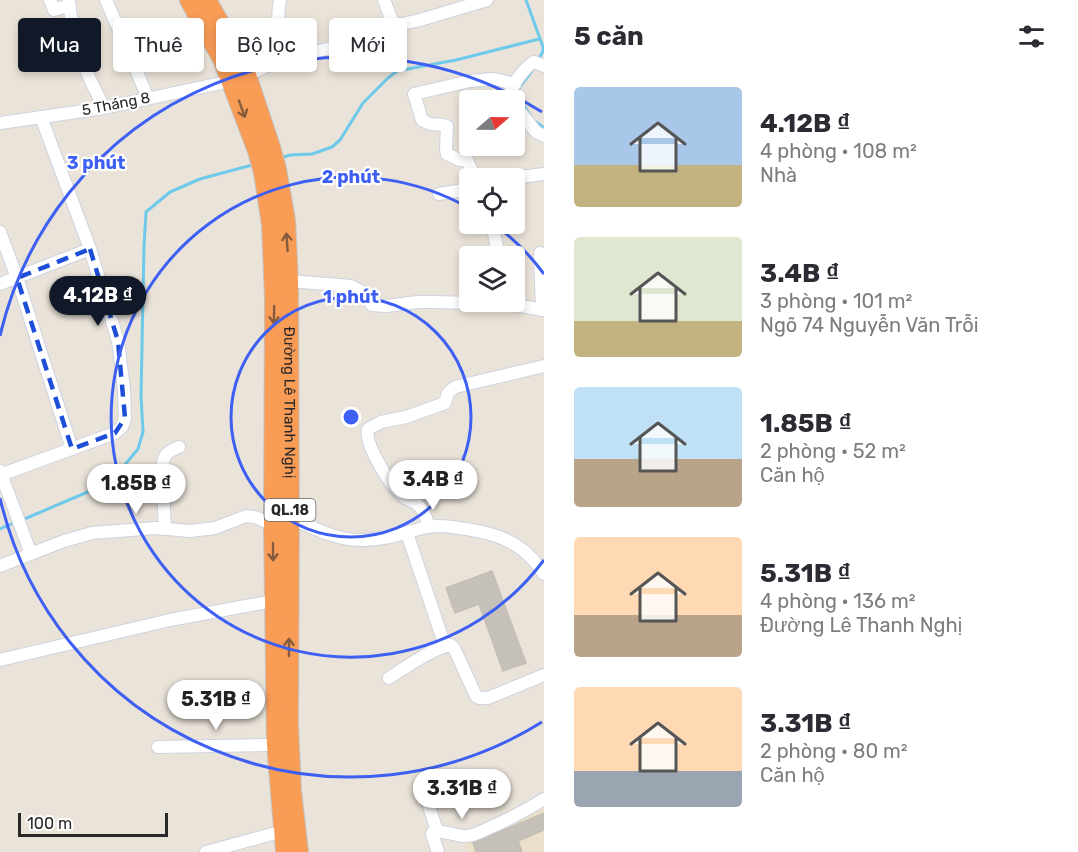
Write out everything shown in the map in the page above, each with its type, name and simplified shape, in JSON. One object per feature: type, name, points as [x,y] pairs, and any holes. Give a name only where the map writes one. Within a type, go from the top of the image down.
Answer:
[{"type":"highway","name":"QL.18","points":[[189,0],[222,59],[239,78]]},
{"type":"highway","name":"QL.18","points":[[207,0],[238,55],[239,78],[270,171]]},
{"type":"highway","name":"Đường Lê Thanh Nghị","points":[[270,171],[286,220],[289,281],[273,525],[276,745],[285,852]]},
{"type":"highway","name":"Đường Lê Thanh Nghị","points":[[270,171],[274,298],[290,517],[289,724],[292,791],[299,852]]},
{"type":"street","points":[[50,0],[54,10],[69,2],[71,17],[82,44],[80,51],[83,62],[104,108]]},
{"type":"street","points":[[106,0],[148,98]]},
{"type":"street","points":[[277,18],[280,0]]},
{"type":"street","points":[[384,0],[391,18]]},
{"type":"street","name":"5 Tháng 8","points":[[407,23],[488,0]]},
{"type":"street","points":[[512,90],[515,84],[537,64]]},
{"type":"street","name":"5 Tháng 8","points":[[0,123],[104,108],[239,78],[253,72]]},
{"type":"street","points":[[471,168],[467,160],[460,160],[447,154],[447,126],[444,124],[430,125],[422,120],[414,94],[470,81],[494,79],[515,84]]},
{"type":"street","points":[[29,549],[0,474],[116,434],[125,418],[118,341],[90,249],[41,117]]},
{"type":"street","points":[[525,118],[536,132],[544,136]]},
{"type":"street","points":[[525,176],[544,174]]},
{"type":"street","points":[[439,194],[459,191]]},
{"type":"street","points":[[0,232],[72,449]]},
{"type":"street","points":[[0,284],[90,249]]},
{"type":"street","points":[[525,306],[543,310],[540,253]]},
{"type":"street","points":[[289,281],[351,286],[364,293],[372,305],[459,302]]},
{"type":"street","points":[[428,526],[428,521],[420,506],[403,496],[387,478],[372,448],[367,435],[368,429],[381,422],[406,417],[445,403],[448,393],[454,387],[544,366]]},
{"type":"street","points":[[165,529],[163,460],[165,454],[179,447]]},
{"type":"street","points":[[0,566],[29,549],[92,533],[156,528],[190,531],[215,528],[246,516],[255,517],[273,525]]},
{"type":"street","points":[[290,517],[329,535],[363,540],[407,533],[428,526],[484,531],[504,538],[525,551],[544,574]]},
{"type":"street","points":[[407,533],[445,646]]},
{"type":"street","points":[[0,660],[170,620],[273,601]]},
{"type":"street","points":[[389,678],[419,659],[451,645],[479,698],[488,698],[544,675]]},
{"type":"street","points":[[158,747],[276,745]]},
{"type":"street","points":[[438,852],[432,834],[437,831],[467,837],[517,816],[544,799]]},
{"type":"street","points":[[427,800],[437,831]]},
{"type":"street","points":[[206,852],[283,831]]},
{"type":"highlighted area","points":[[90,249],[118,341],[125,418],[115,433],[72,449],[17,278]]},
{"type":"shaded area","points":[[544,804],[544,852],[469,852],[464,839]]},
{"type":"building","points":[[492,571],[526,663],[503,671],[479,604],[455,613],[446,588]]},
{"type":"building","points":[[544,813],[544,830],[518,841],[522,852],[476,852],[473,843]]},
{"type":"waterway","points":[[526,0],[543,47],[539,59]]},
{"type":"waterway","points":[[279,158],[312,154],[332,147],[340,140],[363,103],[397,71],[456,60],[539,39]]},
{"type":"waterway","points":[[530,115],[520,99],[518,90],[534,68]]},
{"type":"waterway","points":[[536,122],[544,128]]},
{"type":"waterway","points":[[22,520],[113,479],[138,449],[143,432],[141,396],[146,212],[170,192],[200,179],[256,164]]},
{"type":"waterway","points":[[0,529],[16,522]]}]
